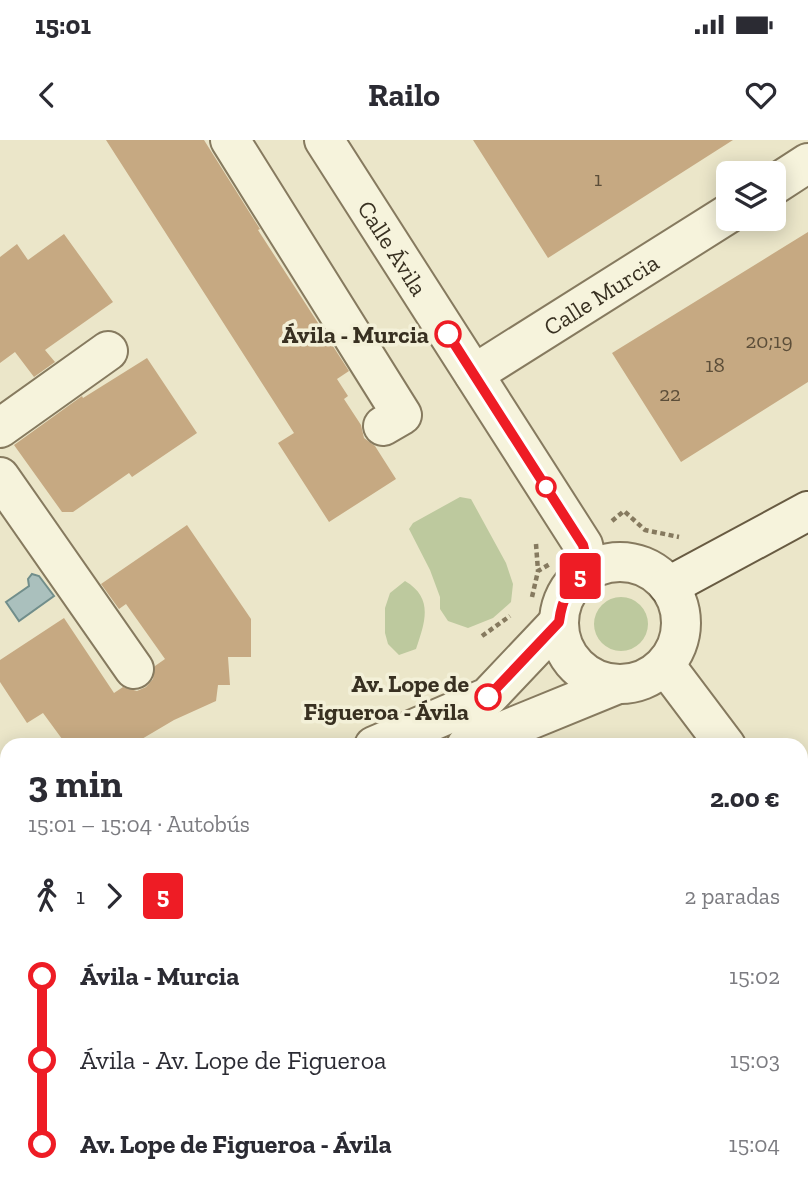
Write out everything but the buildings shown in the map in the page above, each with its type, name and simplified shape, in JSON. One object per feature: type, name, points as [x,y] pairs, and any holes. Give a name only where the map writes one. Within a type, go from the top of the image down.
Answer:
[{"type":"street","points":[[230,140],[402,415],[383,426]]},
{"type":"street","name":"Calle Ávila","points":[[324,140],[583,545],[589,570]]},
{"type":"street","points":[[786,177],[808,163]]},
{"type":"street","name":"Calle Murcia","points":[[474,374],[716,222]]},
{"type":"street","points":[[0,428],[108,351]]},
{"type":"street","points":[[0,477],[134,669]]},
{"type":"street","points":[[669,586],[808,511]]},
{"type":"street","points":[[486,738],[618,684],[645,679],[665,665],[677,646],[681,628],[680,610],[669,586],[656,573],[641,565],[623,561],[606,563],[589,570],[568,590],[561,605],[559,622],[561,640],[579,668],[591,677],[618,684]]},
{"type":"street","points":[[393,738],[488,697],[559,622]]},
{"type":"street","points":[[665,665],[720,738]]},
{"type":"green space","points":[[460,497],[471,499],[506,563],[513,584],[511,602],[493,618],[468,628],[448,621],[440,609],[440,597],[430,570],[409,529],[413,523]]},
{"type":"green space","points":[[405,581],[420,595],[425,611],[416,649],[399,655],[388,644],[385,608],[390,593]]},
{"type":"green space","points":[[621,597],[640,605],[648,624],[640,643],[621,651],[602,643],[594,624],[602,605]]},
{"type":"water","points":[[32,574],[39,576],[54,596],[19,621],[6,602],[29,586],[28,579]]},
{"type":"bus line","name":"5","points":[[448,334],[583,545],[589,570],[568,590],[561,605],[559,622],[488,697]]},
{"type":"place","name":"Ávila - Murcia","points":[[448,334]]},
{"type":"place","name":"Av. Lope de Figueroa - Ávila","points":[[488,697]]}]
